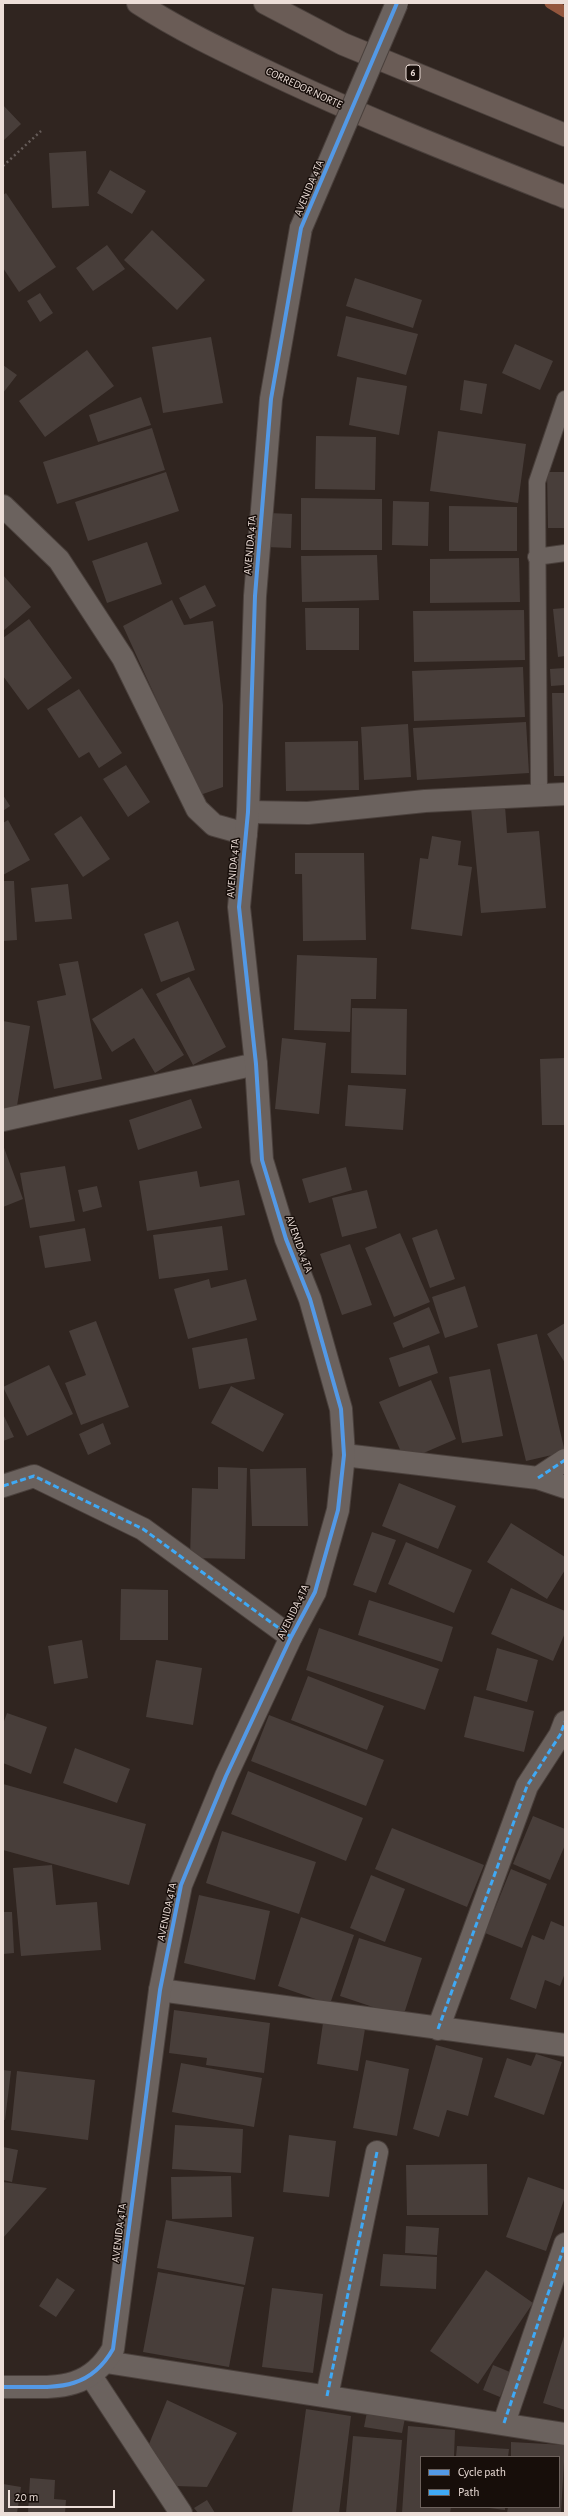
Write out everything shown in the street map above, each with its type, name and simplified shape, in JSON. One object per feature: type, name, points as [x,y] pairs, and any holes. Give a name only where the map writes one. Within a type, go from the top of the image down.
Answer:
[{"type":"highway","name":"CORREDOR NORTE","points":[[138,3],[176,28],[314,94],[411,136],[565,197]]},
{"type":"highway","name":"6","points":[[265,3],[343,44],[565,135]]},
{"type":"street","name":"AVENIDA 4TA","points":[[98,2369],[113,2349],[160,1990],[181,1885],[226,1776],[291,1637],[315,1592],[338,1510],[344,1455],[341,1409],[310,1299],[286,1239],[262,1160],[256,1064],[239,907],[248,812],[255,596],[271,399],[301,228],[398,3]]},
{"type":"street","points":[[3,506],[59,560],[123,658],[197,809],[214,825],[246,834]]},
{"type":"street","points":[[248,812],[308,813],[425,801],[539,794],[565,794]]},
{"type":"street","points":[[3,1120],[256,1064]]},
{"type":"street","points":[[344,1455],[538,1478],[565,1487]]},
{"type":"street","points":[[538,1478],[565,1460]]},
{"type":"street","points":[[3,1486],[34,1476],[143,1529],[291,1637]]},
{"type":"street","points":[[438,2029],[527,1786],[563,1732]]},
{"type":"street","points":[[160,1990],[438,2029],[565,2045]]},
{"type":"street","points":[[327,2396],[378,2152]]},
{"type":"street","points":[[504,2423],[565,2244]]},
{"type":"street","points":[[98,2369],[181,2513]]},
{"type":"street","points":[[3,2387],[68,2386],[98,2369],[327,2396],[504,2423],[565,2434]]},
{"type":"lane","points":[[539,794],[536,557],[537,482],[565,399]]},
{"type":"lane","points":[[536,557],[565,553]]},
{"type":"path","points":[[3,166],[41,131]]},
{"type":"building","points":[[3,105],[21,124],[3,141]]},
{"type":"building","points":[[86,151],[89,206],[52,208],[49,153]]},
{"type":"building","points":[[110,170],[146,191],[132,214],[97,193]]},
{"type":"building","points":[[6,193],[56,267],[19,292],[3,268],[3,195]]},
{"type":"building","points":[[152,230],[205,280],[177,310],[124,260]]},
{"type":"building","points":[[107,245],[125,269],[93,291],[76,268]]},
{"type":"building","points":[[355,278],[422,300],[413,328],[346,306]]},
{"type":"building","points":[[40,293],[53,313],[40,322],[27,301]]},
{"type":"building","points":[[346,316],[418,334],[406,375],[337,356]]},
{"type":"building","points":[[211,337],[223,403],[163,413],[152,347]]},
{"type":"building","points":[[515,344],[553,361],[540,390],[502,373]]},
{"type":"building","points":[[87,350],[114,386],[45,437],[19,401]]},
{"type":"building","points":[[3,365],[17,375],[3,393]]},
{"type":"building","points":[[357,377],[407,386],[399,435],[349,425]]},
{"type":"building","points":[[464,380],[487,384],[482,414],[460,410]]},
{"type":"building","points":[[141,397],[151,425],[98,442],[89,415]]},
{"type":"building","points":[[152,428],[165,470],[57,504],[43,462]]},
{"type":"building","points":[[438,431],[526,444],[518,503],[430,491]]},
{"type":"building","points":[[316,436],[376,437],[375,490],[315,489]]},
{"type":"building","points":[[166,472],[179,511],[88,541],[75,502]]},
{"type":"building","points":[[547,472],[565,472],[565,528],[548,528]]},
{"type":"building","points":[[301,498],[382,499],[382,550],[301,550]]},
{"type":"building","points":[[393,501],[429,502],[428,546],[392,545]]},
{"type":"building","points":[[449,506],[517,507],[517,551],[449,551]]},
{"type":"building","points":[[269,513],[292,514],[291,548],[266,547]]},
{"type":"building","points":[[147,542],[162,584],[107,603],[92,561]]},
{"type":"building","points":[[377,555],[379,600],[302,602],[301,556]]},
{"type":"building","points":[[519,558],[520,602],[430,603],[430,559]]},
{"type":"building","points":[[3,575],[31,607],[3,631]]},
{"type":"building","points":[[205,585],[216,606],[190,619],[179,598]]},
{"type":"building","points":[[172,600],[184,625],[213,621],[223,705],[223,787],[200,795],[123,626]]},
{"type":"building","points":[[305,608],[359,608],[359,650],[306,650]]},
{"type":"building","points":[[565,608],[565,656],[558,657],[553,609]]},
{"type":"building","points":[[524,610],[525,660],[414,662],[413,611]]},
{"type":"building","points":[[29,619],[72,678],[28,710],[3,676],[3,638]]},
{"type":"building","points":[[523,667],[525,717],[414,721],[412,671]]},
{"type":"building","points":[[565,668],[565,685],[551,686],[550,669]]},
{"type":"building","points":[[79,689],[122,753],[99,768],[89,752],[79,758],[47,709]]},
{"type":"building","points":[[552,693],[565,693],[565,776],[554,776]]},
{"type":"building","points":[[526,722],[529,773],[417,780],[413,728]]},
{"type":"building","points":[[408,724],[411,777],[364,780],[361,727]]},
{"type":"building","points":[[358,741],[359,790],[286,791],[285,742]]},
{"type":"building","points":[[126,765],[150,802],[128,817],[103,779]]},
{"type":"building","points":[[3,795],[10,806],[3,811]]},
{"type":"building","points":[[505,806],[507,833],[539,831],[546,908],[481,913],[471,808]]},
{"type":"building","points":[[81,816],[110,859],[83,877],[54,834]]},
{"type":"building","points":[[8,820],[30,860],[3,875],[3,823]]},
{"type":"building","points":[[432,836],[461,841],[458,865],[472,867],[462,936],[411,929],[420,858],[428,859]]},
{"type":"building","points":[[295,853],[364,853],[366,940],[303,941],[302,874],[295,874]]},
{"type":"building","points":[[3,881],[14,881],[17,940],[3,941]]},
{"type":"building","points":[[68,884],[72,919],[35,922],[31,888]]},
{"type":"building","points":[[178,921],[195,970],[161,982],[144,934]]},
{"type":"building","points":[[297,955],[377,958],[376,999],[351,999],[350,1032],[294,1030]]},
{"type":"building","points":[[78,961],[102,1079],[54,1089],[37,1001],[66,995],[59,964]]},
{"type":"building","points":[[189,977],[226,1047],[193,1065],[156,994]]},
{"type":"building","points":[[142,988],[184,1055],[155,1073],[134,1038],[112,1052],[92,1019]]},
{"type":"building","points":[[352,1008],[407,1009],[406,1075],[351,1073]]},
{"type":"building","points":[[3,1021],[30,1026],[16,1112],[3,1110]]},
{"type":"building","points":[[282,1038],[326,1043],[319,1114],[275,1109]]},
{"type":"building","points":[[565,1058],[565,1125],[542,1125],[540,1059]]},
{"type":"building","points":[[348,1085],[406,1089],[403,1130],[345,1126]]},
{"type":"building","points":[[191,1099],[202,1128],[138,1150],[129,1120]]},
{"type":"building","points":[[3,1145],[23,1199],[3,1207]]},
{"type":"building","points":[[65,1166],[75,1221],[30,1228],[20,1173]]},
{"type":"building","points":[[346,1167],[352,1190],[309,1203],[302,1179]]},
{"type":"building","points":[[197,1171],[200,1187],[239,1180],[245,1215],[147,1231],[139,1181]]},
{"type":"building","points":[[97,1186],[102,1207],[83,1212],[78,1190]]},
{"type":"building","points":[[367,1190],[377,1228],[342,1237],[332,1198]]},
{"type":"building","points":[[222,1226],[228,1270],[159,1279],[153,1235]]},
{"type":"building","points":[[85,1228],[91,1261],[45,1268],[39,1236]]},
{"type":"building","points":[[437,1229],[455,1279],[430,1288],[412,1238]]},
{"type":"building","points":[[400,1233],[430,1302],[394,1317],[365,1248]]},
{"type":"building","points":[[350,1244],[372,1305],[342,1315],[320,1254]]},
{"type":"building","points":[[209,1279],[211,1288],[246,1279],[257,1320],[188,1339],[174,1289]]},
{"type":"building","points":[[465,1286],[478,1327],[445,1338],[432,1297]]},
{"type":"building","points":[[429,1307],[440,1333],[403,1348],[393,1323]]},
{"type":"building","points":[[96,1321],[129,1407],[81,1425],[65,1383],[86,1375],[69,1331]]},
{"type":"building","points":[[565,1323],[565,1363],[547,1334]]},
{"type":"building","points":[[537,1334],[565,1452],[526,1461],[497,1344]]},
{"type":"building","points":[[247,1338],[255,1379],[199,1389],[192,1348]]},
{"type":"building","points":[[429,1345],[438,1373],[399,1387],[389,1358]]},
{"type":"building","points":[[49,1365],[73,1414],[27,1436],[3,1387]]},
{"type":"building","points":[[490,1369],[503,1436],[462,1443],[449,1377]]},
{"type":"building","points":[[431,1380],[456,1439],[405,1461],[379,1402]]},
{"type":"building","points":[[231,1386],[284,1414],[263,1452],[211,1423]]},
{"type":"building","points":[[3,1414],[14,1437],[3,1441]]},
{"type":"building","points":[[103,1423],[111,1444],[88,1455],[79,1434]]},
{"type":"building","points":[[218,1467],[247,1468],[245,1559],[190,1558],[192,1488],[218,1489]]},
{"type":"building","points":[[306,1468],[308,1526],[252,1526],[250,1469]]},
{"type":"building","points":[[399,1483],[456,1506],[438,1549],[382,1526]]},
{"type":"building","points":[[511,1523],[565,1557],[565,1570],[547,1599],[487,1562]]},
{"type":"building","points":[[372,1532],[396,1540],[376,1593],[353,1585]]},
{"type":"building","points":[[406,1542],[472,1570],[454,1613],[388,1584]]},
{"type":"building","points":[[511,1588],[565,1611],[565,1633],[553,1661],[491,1634]]},
{"type":"building","points":[[121,1589],[168,1590],[168,1640],[120,1640]]},
{"type":"building","points":[[369,1600],[453,1627],[442,1662],[358,1635]]},
{"type":"building","points":[[319,1628],[439,1669],[425,1710],[306,1670]]},
{"type":"building","points":[[82,1640],[88,1678],[54,1684],[48,1646]]},
{"type":"building","points":[[497,1648],[538,1660],[527,1702],[486,1690]]},
{"type":"building","points":[[156,1660],[202,1668],[193,1725],[146,1717]]},
{"type":"building","points":[[308,1676],[384,1706],[367,1750],[291,1720]]},
{"type":"building","points":[[474,1696],[534,1711],[524,1752],[464,1737]]},
{"type":"building","points":[[7,1713],[47,1727],[31,1774],[3,1763],[3,1724]]},
{"type":"building","points":[[269,1715],[384,1760],[366,1806],[251,1761]]},
{"type":"building","points":[[75,1748],[130,1769],[117,1803],[63,1783]]},
{"type":"building","points":[[248,1771],[363,1818],[346,1861],[231,1814]]},
{"type":"building","points":[[3,1784],[146,1824],[129,1885],[3,1850]]},
{"type":"building","points":[[533,1816],[565,1829],[565,1845],[550,1880],[513,1864]]},
{"type":"building","points":[[392,1828],[484,1865],[467,1907],[375,1869]]},
{"type":"building","points":[[222,1831],[316,1862],[299,1914],[206,1883]]},
{"type":"building","points":[[52,1865],[56,1905],[97,1902],[101,1950],[21,1956],[13,1868]]},
{"type":"building","points":[[511,1869],[547,1884],[522,1948],[485,1933]]},
{"type":"building","points":[[371,1875],[405,1889],[385,1942],[350,1928]]},
{"type":"building","points":[[199,1895],[270,1911],[255,1980],[184,1963]]},
{"type":"building","points":[[3,1912],[12,1912],[14,1953],[3,1954]]},
{"type":"building","points":[[301,1917],[354,1935],[330,2004],[278,1986]]},
{"type":"building","points":[[551,1921],[565,1927],[565,1973],[560,1986],[545,1980],[536,2009],[510,1999],[532,1935],[544,1940]]},
{"type":"building","points":[[359,1938],[422,1958],[403,2017],[340,1996]]},
{"type":"building","points":[[174,2010],[270,2023],[264,2073],[206,2065],[207,2058],[169,2053]]},
{"type":"building","points":[[323,2023],[365,2029],[358,2071],[317,2064]]},
{"type":"building","points":[[436,2045],[483,2058],[468,2116],[447,2110],[439,2137],[413,2129]]},
{"type":"building","points":[[536,2054],[562,2062],[544,2115],[494,2097],[507,2058],[531,2066]]},
{"type":"building","points":[[366,2060],[409,2069],[397,2136],[353,2128]]},
{"type":"building","points":[[181,2063],[262,2078],[254,2127],[172,2112]]},
{"type":"building","points":[[3,2070],[11,2071],[5,2120],[3,2120]]},
{"type":"building","points":[[17,2071],[95,2080],[88,2140],[11,2130]]},
{"type":"building","points":[[175,2125],[243,2129],[241,2173],[172,2169]]},
{"type":"building","points":[[289,2135],[336,2141],[329,2197],[283,2192]]},
{"type":"building","points":[[3,2147],[18,2150],[12,2182],[3,2180]]},
{"type":"building","points":[[487,2164],[488,2215],[407,2215],[406,2165]]},
{"type":"building","points":[[231,2176],[232,2217],[172,2219],[171,2177]]},
{"type":"building","points":[[528,2177],[565,2190],[565,2197],[546,2251],[506,2237]]},
{"type":"building","points":[[3,2182],[47,2188],[3,2238]]},
{"type":"building","points":[[166,2220],[254,2237],[245,2285],[157,2268]]},
{"type":"building","points":[[406,2226],[439,2228],[437,2255],[405,2253]]},
{"type":"building","points":[[383,2254],[437,2257],[436,2289],[380,2286]]},
{"type":"building","points":[[486,2270],[533,2303],[478,2384],[430,2351]]},
{"type":"building","points":[[158,2272],[244,2287],[229,2367],[143,2352]]},
{"type":"building","points":[[57,2278],[75,2290],[56,2317],[39,2306]]},
{"type":"building","points":[[272,2288],[323,2294],[313,2373],[262,2367]]},
{"type":"building","points":[[565,2333],[565,2410],[543,2403]]},
{"type":"building","points":[[493,2365],[510,2372],[500,2397],[483,2390]]},
{"type":"building","points":[[167,2400],[237,2433],[207,2487],[175,2486],[147,2449]]},
{"type":"building","points":[[306,2409],[351,2416],[339,2513],[292,2513]]},
{"type":"building","points":[[367,2412],[405,2418],[402,2433],[364,2427]]},
{"type":"building","points":[[408,2426],[455,2430],[454,2456],[420,2456],[420,2508],[451,2508],[450,2513],[402,2513]]},
{"type":"building","points":[[353,2436],[402,2440],[396,2513],[346,2513]]},
{"type":"building","points":[[511,2442],[565,2445],[561,2513],[507,2513],[508,2508],[560,2508],[560,2456],[511,2456]]},
{"type":"building","points":[[457,2446],[509,2449],[508,2456],[456,2456]]},
{"type":"building","points":[[30,2478],[55,2480],[54,2499],[66,2500],[65,2513],[28,2513]]},
{"type":"building","points":[[3,2484],[21,2487],[17,2513],[3,2513]]},
{"type":"building","points":[[207,2500],[215,2513],[198,2513],[194,2508]]},
{"type":"building","points":[[489,2508],[505,2508],[505,2510]]},
{"type":"waterway","points":[[550,3],[565,12]]},
{"type":"marked path","points":[[538,1478],[565,1460]]},
{"type":"marked path","points":[[3,1486],[34,1476],[143,1529],[291,1637]]},
{"type":"marked path","points":[[438,2029],[527,1786],[560,1735],[565,1722]]},
{"type":"marked path","points":[[327,2396],[377,2152]]},
{"type":"marked path","points":[[504,2423],[565,2244]]},
{"type":"cycle path","points":[[3,2387],[51,2387],[79,2381],[91,2374],[103,2364],[113,2349],[160,1990],[181,1885],[226,1776],[291,1637],[315,1592],[338,1510],[344,1455],[341,1409],[310,1299],[286,1239],[262,1160],[256,1064],[239,907],[248,812],[255,596],[271,399],[301,228],[397,3]]}]
